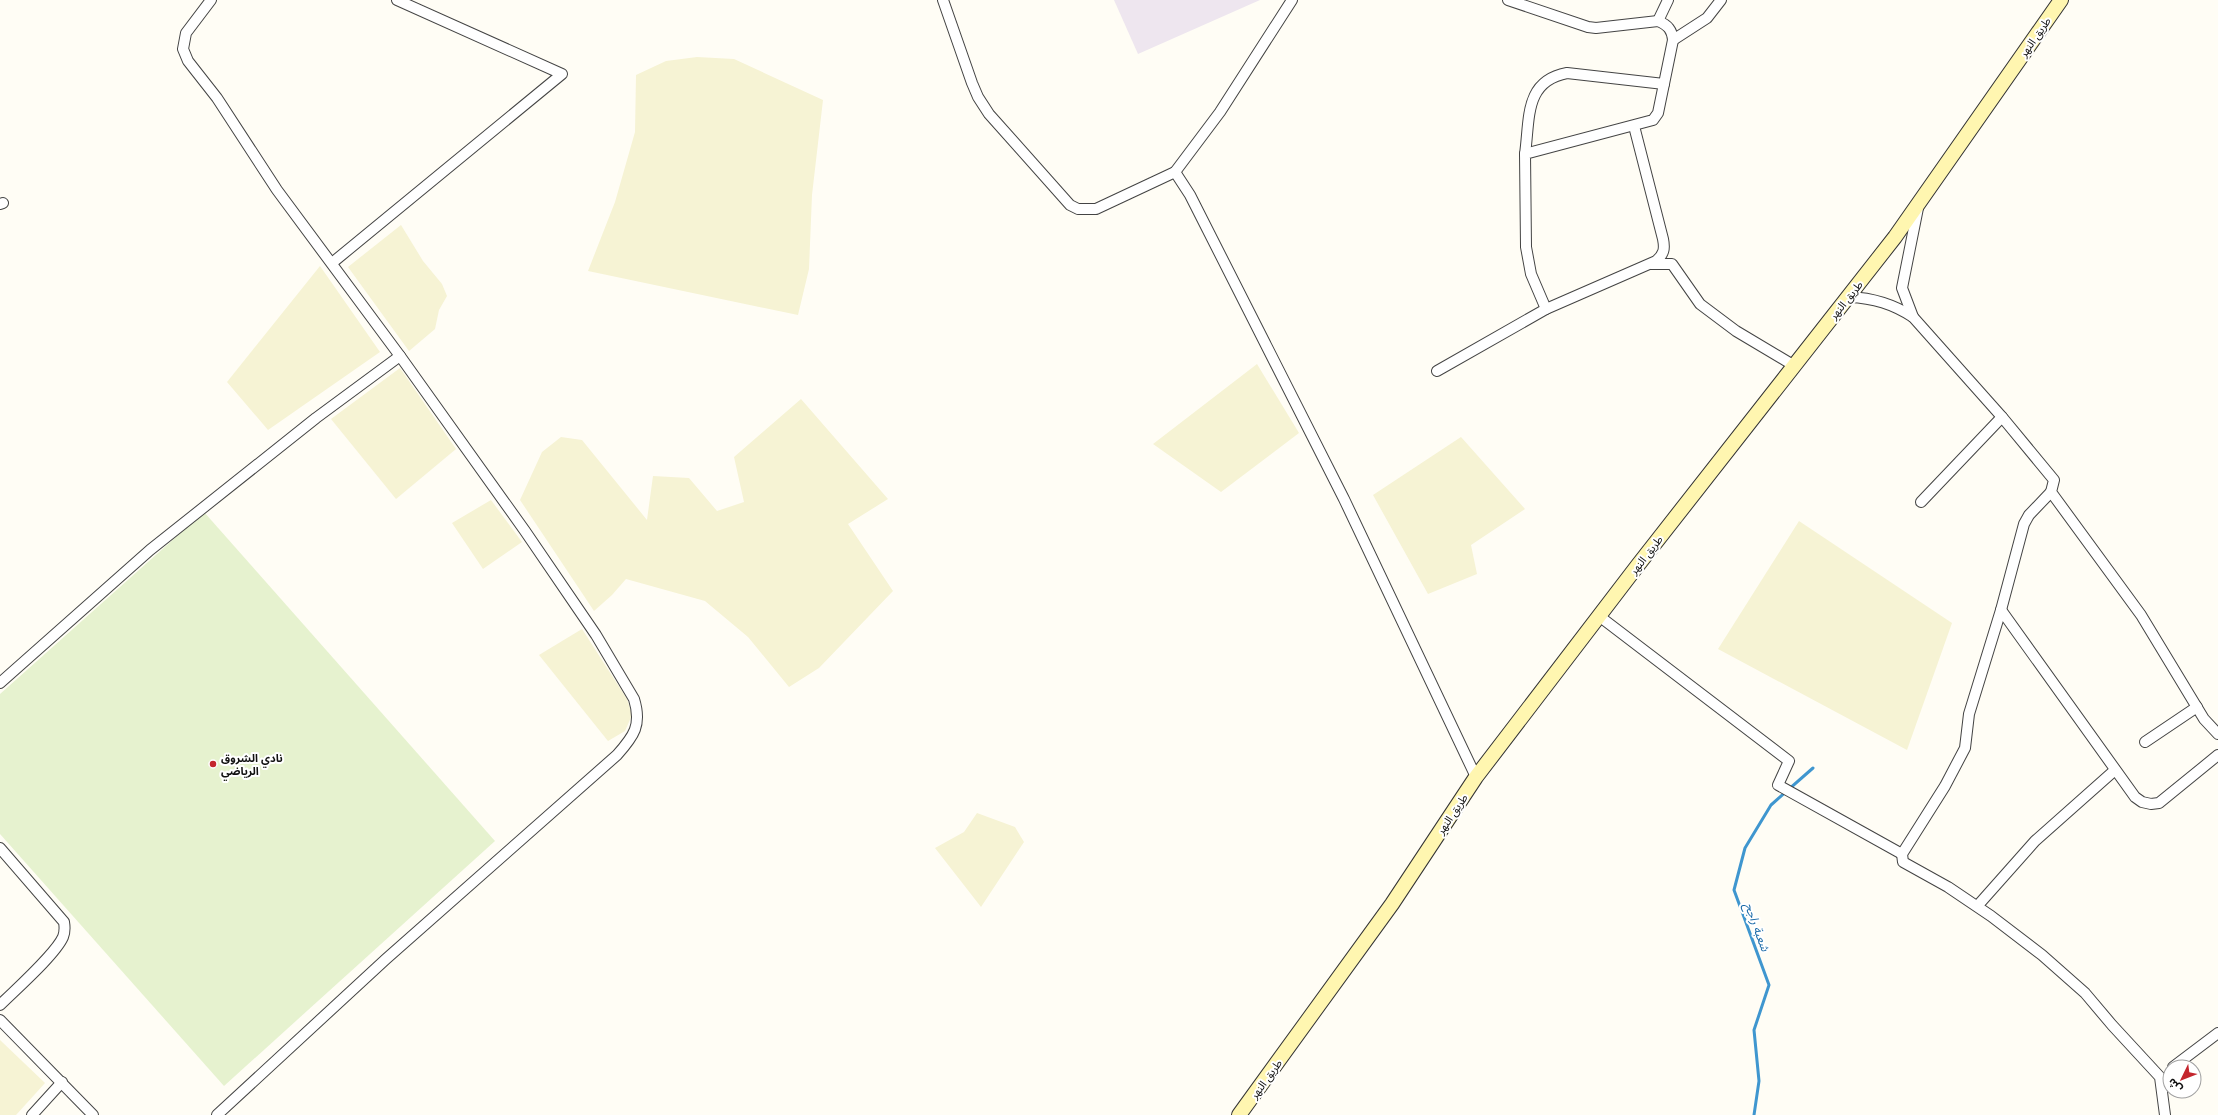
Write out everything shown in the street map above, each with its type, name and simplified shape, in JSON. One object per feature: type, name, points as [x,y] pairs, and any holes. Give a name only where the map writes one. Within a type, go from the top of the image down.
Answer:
[{"type":"main road","name":"طريق النهر","points":[[1239,1115],[1392,904],[1476,777],[1793,365],[1849,297],[1895,237],[2061,0]]},
{"type":"street","points":[[211,0],[186,33],[183,43],[183,52],[188,61],[217,98],[260,166],[400,356],[596,635],[634,699],[637,710],[637,723],[630,740],[617,755],[386,959],[217,1115]]},
{"type":"street","points":[[332,263],[562,74],[398,0]]},
{"type":"street","points":[[943,0],[978,97],[989,114],[1070,205],[1078,209],[1096,209],[1140,186],[1175,172],[1220,112],[1292,0]]},
{"type":"street","points":[[1508,0],[1596,28],[1658,21],[1670,28],[1673,33],[1673,40],[1658,113],[1653,120],[1525,154]]},
{"type":"street","points":[[1658,21],[1668,0]]},
{"type":"street","points":[[1673,40],[1707,18],[1721,0]]},
{"type":"street","points":[[1546,309],[1531,274],[1527,254],[1525,154],[1533,96],[1540,85],[1547,79],[1567,73],[1664,84]]},
{"type":"street","points":[[1437,371],[1546,309],[1661,257],[1664,246],[1634,126]]},
{"type":"street","points":[[1175,172],[1190,195],[1344,499],[1476,777]]},
{"type":"street","points":[[1914,318],[1904,296],[1902,279],[1920,200]]},
{"type":"street","points":[[1647,264],[1672,264],[1700,304],[1736,331],[1793,365]]},
{"type":"street","points":[[1849,297],[1868,298],[1883,302],[1898,307],[1914,318],[2002,417],[2054,480],[2051,492],[2029,515],[2024,524],[2001,610],[1969,714],[1964,748],[1945,786],[1902,854],[1903,862],[1948,887],[1991,916],[2042,955],[2085,993],[2160,1077],[2165,1115]]},
{"type":"street","points":[[0,683],[150,550],[316,418],[400,356]]},
{"type":"street","points":[[1922,502],[2002,417]]},
{"type":"street","points":[[2051,492],[2141,615],[2204,719],[2218,734]]},
{"type":"street","points":[[2001,610],[2115,770],[2135,797],[2142,802],[2151,804],[2159,803],[2218,755]]},
{"type":"street","points":[[1599,616],[1789,761],[1778,785],[1902,854]]},
{"type":"street","points":[[2145,742],[2197,707]]},
{"type":"street","points":[[1980,903],[2035,841],[2115,770]]},
{"type":"street","points":[[0,848],[64,922],[65,930],[64,936],[57,947],[0,1005]]},
{"type":"street","points":[[0,1020],[93,1115]]},
{"type":"street","points":[[2184,1059],[2218,1033]]},
{"type":"street","points":[[32,1115],[62,1082]]},
{"type":"shaded area","points":[[1114,0],[1260,0],[1138,54]]},
{"type":"shaded area","points":[[697,57],[734,59],[823,100],[812,195],[809,269],[798,315],[588,271],[615,202],[635,132],[636,75],[666,61]]},
{"type":"shaded area","points":[[401,225],[423,261],[442,284],[447,296],[439,310],[435,329],[409,351],[348,267]]},
{"type":"shaded area","points":[[320,266],[380,352],[268,430],[227,382]]},
{"type":"shaded area","points":[[1257,364],[1299,433],[1221,492],[1153,444]]},
{"type":"shaded area","points":[[400,368],[456,449],[396,499],[331,419]]},
{"type":"shaded area","points":[[801,399],[888,499],[848,524],[893,591],[819,668],[789,687],[748,637],[705,601],[626,579],[612,595],[594,611],[520,500],[542,452],[561,437],[582,440],[647,520],[653,476],[689,478],[717,511],[744,502],[734,457]]},
{"type":"shaded area","points":[[1461,437],[1525,509],[1471,545],[1477,574],[1428,594],[1373,495]]},
{"type":"shaded area","points":[[491,500],[522,542],[483,569],[452,523]]},
{"type":"shaded area","points":[[1799,521],[1952,623],[1907,750],[1718,649]]},
{"type":"shaded area","points":[[582,629],[627,699],[632,715],[625,731],[608,741],[539,655]]},
{"type":"shaded area","points":[[977,813],[1015,827],[1024,842],[981,907],[935,848],[964,832]]},
{"type":"shaded area","points":[[0,1040],[45,1083],[16,1115],[0,1115]]},
{"type":"green space","name":"نادي الشروق الرياضي","points":[[204,512],[495,841],[224,1086],[0,834],[0,694]]},
{"type":"waterway","name":"شعبة راجح","points":[[1754,1115],[1759,1081],[1754,1030],[1769,985],[1734,890],[1745,848],[1771,805],[1813,768]]},
{"type":"place","name":"نادي الشروق الرياضي","points":[[213,764]]}]
